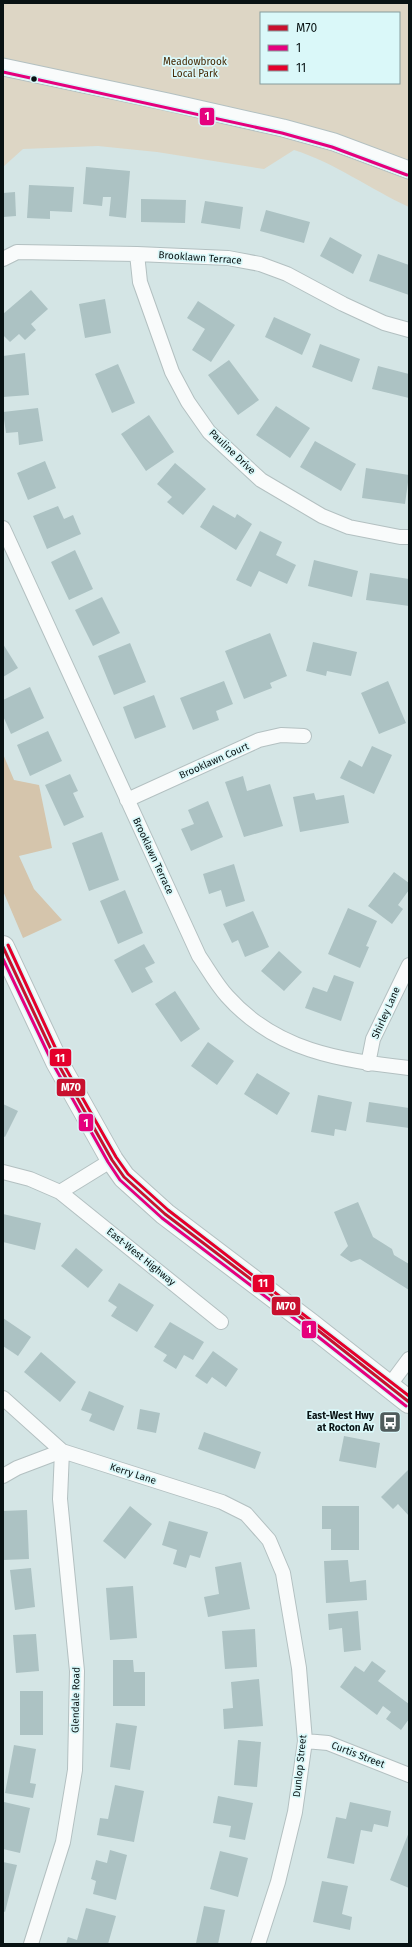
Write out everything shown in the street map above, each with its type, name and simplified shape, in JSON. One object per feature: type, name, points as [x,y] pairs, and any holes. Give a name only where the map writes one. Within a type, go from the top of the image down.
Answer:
[{"type":"main road","points":[[3,947],[57,1062],[112,1160],[124,1178],[165,1214],[409,1402]]},
{"type":"street","points":[[3,67],[284,128],[334,142],[409,170]]},
{"type":"street","name":"Brooklawn Terrace","points":[[3,259],[17,252],[137,254],[228,258],[260,264],[287,274],[343,304],[384,323],[409,330]]},
{"type":"street","name":"Pauline Drive","points":[[137,254],[140,282],[172,372],[188,402],[209,432],[261,480],[322,516],[349,527],[400,537],[409,537]]},
{"type":"street","name":"Brooklawn Terrace","points":[[3,528],[199,956],[227,996],[258,1024],[292,1044],[309,1051],[368,1064],[409,1068]]},
{"type":"street","name":"Brooklawn Court","points":[[127,800],[259,740],[281,735],[304,736]]},
{"type":"street","name":"Shirley Lane","points":[[368,1064],[373,1039],[409,965]]},
{"type":"street","points":[[60,1192],[112,1160]]},
{"type":"street","name":"East-West Highway","points":[[3,1172],[30,1179],[60,1192],[221,1322]]},
{"type":"street","points":[[389,1386],[409,1359]]},
{"type":"street","name":"Kerry Lane","points":[[3,1398],[62,1452],[222,1502],[246,1514],[269,1540]]},
{"type":"street","points":[[3,1476],[17,1468],[62,1452]]},
{"type":"street","name":"Glendale Road","points":[[31,1944],[63,1842],[75,1770],[77,1671],[60,1499],[62,1452]]},
{"type":"street","name":"Dunlop Street","points":[[258,1944],[278,1882],[295,1812],[305,1741],[299,1668],[283,1573],[269,1540]]},
{"type":"street","name":"Curtis Street","points":[[305,1741],[328,1742],[409,1775]]},
{"type":"green space","name":"Meadowbrook Local Park","points":[[3,3],[409,3],[409,207],[324,162],[294,150],[264,169],[157,152],[98,146],[23,149],[3,167]]},
{"type":"shaded area","points":[[3,754],[14,780],[39,785],[52,848],[19,856],[34,889],[62,920],[23,938],[3,891]]},
{"type":"building","points":[[86,167],[130,171],[126,218],[109,216],[111,197],[103,197],[102,206],[83,204]]},
{"type":"building","points":[[29,185],[74,187],[72,212],[50,211],[50,219],[27,218]]},
{"type":"building","points":[[15,192],[16,216],[3,217],[3,193]]},
{"type":"building","points":[[141,199],[186,200],[185,223],[141,222]]},
{"type":"building","points":[[205,201],[243,207],[240,229],[201,223]]},
{"type":"building","points":[[266,210],[310,222],[304,243],[260,231]]},
{"type":"building","points":[[330,237],[362,255],[353,274],[320,256]]},
{"type":"building","points":[[378,254],[409,265],[409,295],[369,281]]},
{"type":"building","points":[[31,290],[48,309],[31,324],[36,330],[25,340],[19,334],[10,342],[3,335],[3,314]]},
{"type":"building","points":[[105,299],[111,333],[85,338],[79,304]]},
{"type":"building","points":[[198,301],[235,325],[211,362],[192,350],[205,329],[187,318]]},
{"type":"building","points":[[274,317],[311,334],[302,355],[265,337]]},
{"type":"building","points":[[320,344],[360,359],[352,382],[312,367]]},
{"type":"building","points":[[25,353],[29,395],[3,397],[3,356]]},
{"type":"building","points":[[229,360],[259,400],[238,415],[208,375]]},
{"type":"building","points":[[118,364],[135,403],[112,413],[95,374]]},
{"type":"building","points":[[378,366],[409,374],[409,398],[372,389]]},
{"type":"building","points":[[276,406],[310,428],[290,458],[256,435]]},
{"type":"building","points":[[38,408],[43,441],[19,445],[18,432],[6,433],[3,412]]},
{"type":"building","points":[[149,415],[174,452],[146,471],[121,434]]},
{"type":"building","points":[[315,441],[356,464],[341,491],[300,467]]},
{"type":"building","points":[[45,461],[56,488],[28,500],[17,473]]},
{"type":"building","points":[[175,463],[206,489],[183,515],[167,502],[172,497],[157,484]]},
{"type":"building","points":[[366,468],[409,475],[405,504],[362,498]]},
{"type":"building","points":[[213,505],[235,518],[237,514],[252,524],[236,550],[200,527]]},
{"type":"building","points":[[58,506],[64,519],[73,515],[81,534],[47,549],[33,516]]},
{"type":"building","points":[[260,531],[282,542],[276,555],[296,565],[287,584],[259,571],[251,587],[236,580]]},
{"type":"building","points":[[75,550],[93,589],[69,600],[51,562]]},
{"type":"building","points":[[314,560],[358,571],[352,597],[308,586]]},
{"type":"building","points":[[370,573],[409,579],[409,606],[366,600]]},
{"type":"building","points":[[102,597],[120,633],[93,646],[75,610]]},
{"type":"building","points":[[270,633],[287,676],[270,683],[272,688],[244,699],[225,651]]},
{"type":"building","points":[[313,642],[357,652],[351,676],[327,671],[326,676],[306,671]]},
{"type":"building","points":[[130,643],[146,682],[114,695],[98,656]]},
{"type":"building","points":[[3,644],[18,668],[3,677]]},
{"type":"building","points":[[224,681],[233,704],[216,711],[219,720],[193,730],[180,698]]},
{"type":"building","points":[[388,681],[406,723],[379,734],[361,693]]},
{"type":"building","points":[[30,687],[44,718],[11,734],[3,716],[3,700]]},
{"type":"building","points":[[154,695],[166,727],[135,739],[123,707]]},
{"type":"building","points":[[48,731],[62,761],[30,776],[17,745]]},
{"type":"building","points":[[372,746],[392,755],[374,794],[340,778],[349,760],[362,767]]},
{"type":"building","points":[[70,774],[78,791],[73,793],[84,817],[64,826],[45,785]]},
{"type":"building","points":[[243,776],[247,791],[270,784],[283,826],[244,837],[225,782]]},
{"type":"building","points":[[314,793],[316,800],[344,795],[349,823],[300,832],[293,797]]},
{"type":"building","points":[[208,801],[223,837],[191,851],[181,829],[194,824],[188,810]]},
{"type":"building","points":[[102,832],[119,880],[89,891],[72,843]]},
{"type":"building","points":[[234,864],[245,901],[226,907],[221,890],[209,894],[203,874]]},
{"type":"building","points":[[394,872],[409,883],[409,890],[398,905],[403,909],[392,924],[368,906]]},
{"type":"building","points":[[125,890],[143,933],[118,944],[100,901]]},
{"type":"building","points":[[348,908],[377,921],[366,946],[369,947],[360,968],[328,954]]},
{"type":"building","points":[[253,911],[269,947],[245,957],[238,940],[232,943],[223,924]]},
{"type":"building","points":[[144,944],[155,963],[145,968],[153,982],[132,993],[114,960]]},
{"type":"building","points":[[279,951],[302,972],[284,991],[261,971]]},
{"type":"building","points":[[334,975],[354,982],[341,1021],[305,1008],[313,987],[327,992]]},
{"type":"building","points":[[175,991],[200,1029],[181,1042],[155,1004]]},
{"type":"building","points":[[208,1042],[234,1061],[217,1085],[191,1066]]},
{"type":"building","points":[[257,1073],[290,1093],[277,1115],[244,1094]]},
{"type":"building","points":[[318,1095],[352,1102],[346,1131],[335,1129],[334,1136],[311,1132]]},
{"type":"building","points":[[369,1102],[409,1108],[409,1128],[366,1122]]},
{"type":"building","points":[[3,1104],[18,1111],[5,1137],[3,1136]]},
{"type":"building","points":[[358,1202],[373,1237],[392,1249],[394,1255],[409,1264],[409,1290],[360,1259],[351,1262],[340,1255],[348,1246],[334,1212]]},
{"type":"building","points":[[3,1214],[41,1223],[35,1250],[3,1242]]},
{"type":"building","points":[[76,1248],[103,1270],[88,1288],[61,1266]]},
{"type":"building","points":[[119,1283],[154,1305],[137,1332],[111,1316],[117,1307],[108,1301]]},
{"type":"building","points":[[3,1318],[31,1337],[18,1356],[3,1346]]},
{"type":"building","points":[[170,1322],[204,1342],[193,1360],[184,1355],[176,1369],[163,1361],[167,1355],[154,1347]]},
{"type":"building","points":[[213,1351],[238,1369],[226,1387],[212,1377],[207,1384],[195,1376]]},
{"type":"building","points":[[41,1352],[76,1382],[60,1402],[24,1372]]},
{"type":"building","points":[[89,1391],[124,1406],[114,1431],[89,1421],[92,1414],[81,1410]]},
{"type":"building","points":[[140,1409],[160,1413],[156,1433],[137,1429]]},
{"type":"building","points":[[204,1432],[261,1452],[255,1469],[198,1449]]},
{"type":"building","points":[[344,1436],[380,1443],[376,1468],[339,1461]]},
{"type":"building","points":[[409,1469],[409,1516],[398,1504],[393,1509],[381,1497]]},
{"type":"building","points":[[130,1506],[152,1524],[125,1559],[103,1541]]},
{"type":"building","points":[[322,1506],[359,1506],[359,1550],[331,1550],[331,1529],[322,1529]]},
{"type":"building","points":[[27,1510],[29,1559],[3,1560],[3,1511]]},
{"type":"building","points":[[169,1521],[208,1532],[200,1558],[190,1555],[186,1568],[173,1564],[177,1550],[162,1545]]},
{"type":"building","points":[[348,1560],[350,1582],[366,1580],[367,1600],[326,1603],[324,1561]]},
{"type":"building","points":[[241,1562],[250,1609],[208,1617],[204,1597],[219,1594],[215,1567]]},
{"type":"building","points":[[31,1568],[35,1607],[15,1610],[10,1570]]},
{"type":"building","points":[[133,1586],[137,1638],[110,1640],[106,1588]]},
{"type":"building","points":[[358,1611],[361,1650],[344,1652],[342,1628],[329,1630],[328,1614]]},
{"type":"building","points":[[255,1629],[257,1667],[225,1669],[222,1631]]},
{"type":"building","points":[[36,1634],[39,1671],[16,1673],[13,1635]]},
{"type":"building","points":[[113,1660],[133,1660],[134,1672],[145,1672],[145,1706],[113,1706]]},
{"type":"building","points":[[372,1661],[386,1671],[378,1681],[409,1704],[409,1719],[401,1730],[386,1719],[391,1712],[383,1706],[377,1715],[340,1687],[355,1666],[364,1672]]},
{"type":"building","points":[[259,1679],[263,1726],[224,1729],[223,1709],[233,1708],[231,1682]]},
{"type":"building","points":[[20,1691],[43,1691],[43,1735],[20,1735]]},
{"type":"building","points":[[116,1723],[137,1726],[130,1770],[110,1767]]},
{"type":"building","points":[[238,1740],[261,1742],[257,1787],[234,1785]]},
{"type":"building","points":[[14,1745],[36,1749],[30,1783],[36,1784],[33,1798],[5,1793]]},
{"type":"building","points":[[115,1785],[144,1791],[134,1842],[97,1835],[100,1818],[108,1819]]},
{"type":"building","points":[[218,1796],[253,1803],[245,1840],[229,1837],[231,1826],[213,1823]]},
{"type":"building","points":[[4,1802],[30,1808],[20,1853],[3,1849]]},
{"type":"building","points":[[350,1802],[391,1811],[388,1827],[374,1824],[372,1832],[361,1830],[354,1864],[327,1858],[336,1817],[346,1819]]},
{"type":"building","points":[[409,1832],[409,1888],[390,1880]]},
{"type":"building","points":[[110,1850],[127,1855],[116,1900],[93,1894],[96,1881],[91,1879],[96,1860],[107,1863]]},
{"type":"building","points":[[220,1851],[248,1858],[238,1897],[210,1889]]},
{"type":"building","points":[[3,1862],[17,1865],[5,1912],[3,1911]]},
{"type":"building","points":[[322,1881],[348,1886],[342,1914],[352,1917],[350,1930],[313,1922]]},
{"type":"building","points":[[204,1906],[225,1910],[218,1944],[196,1943]]},
{"type":"building","points":[[86,1908],[116,1916],[108,1944],[66,1944],[68,1937],[77,1940]]},
{"type":"transit line","name":"1","points":[[3,72],[282,133],[332,147],[407,175]]},
{"type":"transit line","name":"11","points":[[8,945],[61,1060],[116,1157],[128,1174],[168,1210],[409,1396]]},
{"type":"transit line","name":"M70","points":[[3,947],[57,1062],[112,1160],[124,1177],[165,1214],[310,1324],[409,1402]]},
{"type":"transit line","name":"1","points":[[3,959],[53,1064],[108,1162],[120,1180],[162,1218],[307,1328],[406,1406]]},
{"type":"place","name":"East-West Hwy at Rocton Av","points":[[390,1422]]}]
